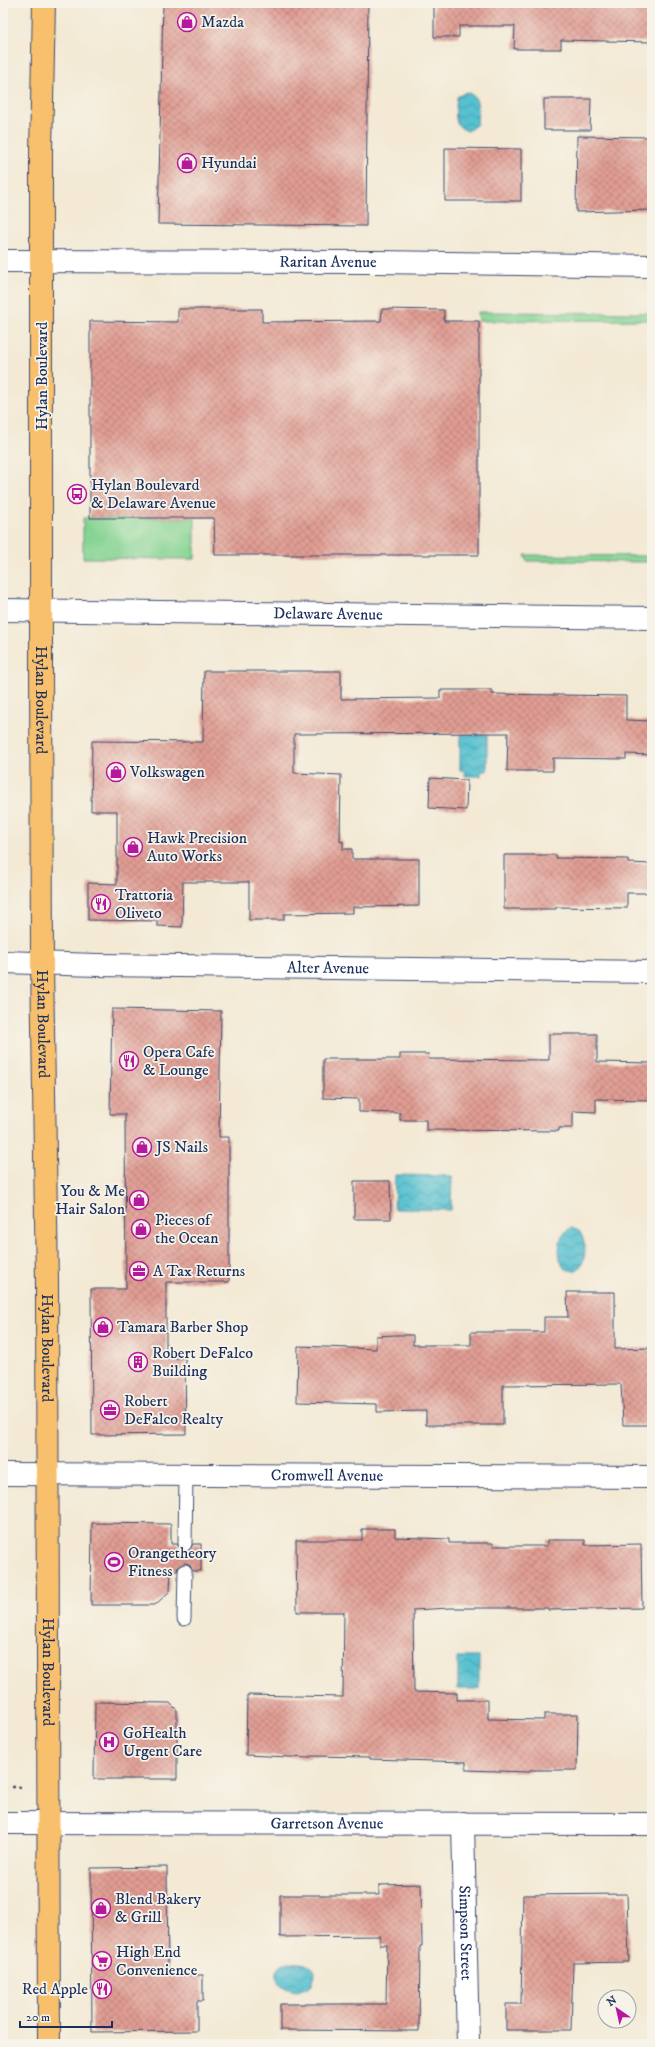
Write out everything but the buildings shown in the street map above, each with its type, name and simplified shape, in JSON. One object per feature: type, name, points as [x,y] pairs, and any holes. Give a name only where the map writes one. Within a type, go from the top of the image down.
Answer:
[{"type":"main road","name":"Hylan Boulevard","points":[[44,3],[42,68],[42,963],[48,1282],[49,2044]]},
{"type":"street","name":"Raritan Avenue","points":[[3,261],[376,262],[652,266]]},
{"type":"street","name":"Delaware Avenue","points":[[3,610],[652,618]]},
{"type":"street","name":"Alter Avenue","points":[[3,962],[652,972]]},
{"type":"street","name":"Cromwell Avenue","points":[[3,1474],[652,1477]]},
{"type":"street","name":"Garretson Avenue","points":[[3,1822],[652,1824]]},
{"type":"street","name":"Simpson Street","points":[[463,1823],[468,2044]]},
{"type":"lane","points":[[185,1544],[186,1475]]},
{"type":"lane","points":[[184,1619],[185,1571]]},
{"type":"green space","points":[[478,312],[652,313],[652,320],[479,321]]},
{"type":"green space","points":[[83,518],[195,518],[195,559],[83,558]]},
{"type":"green space","points":[[525,555],[652,556],[652,562],[527,561]]},
{"type":"water","points":[[466,92],[474,97],[478,105],[477,124],[468,131],[459,126],[456,117],[457,97]]},
{"type":"water","points":[[460,735],[487,735],[487,771],[481,771],[481,776],[465,776],[465,771],[460,770]]},
{"type":"water","points":[[395,1175],[452,1176],[451,1210],[394,1209]]},
{"type":"water","points":[[571,1228],[579,1231],[582,1235],[585,1247],[582,1264],[574,1271],[565,1269],[562,1265],[559,1253],[559,1247],[563,1235]]},
{"type":"water","points":[[458,1657],[479,1657],[479,1689],[458,1689]]},
{"type":"water","points":[[288,1962],[308,1965],[315,1975],[312,1985],[303,1990],[295,1991],[280,1984],[276,1972],[280,1966]]},
{"type":"place","name":"Mazda","points":[[187,22]]},
{"type":"place","name":"Hyundai","points":[[187,163]]},
{"type":"place","name":"Hylan Boulevard & Delaware Avenue","points":[[77,494]]},
{"type":"place","name":"Volkswagen","points":[[116,772]]},
{"type":"place","name":"Hawk Precision Auto Works","points":[[133,847]]},
{"type":"place","name":"Trattoria Oliveto","points":[[101,904]]},
{"type":"place","name":"Opera Cafe & Lounge","points":[[129,1061]]},
{"type":"place","name":"JS Nails","points":[[142,1147]]},
{"type":"place","name":"You & Me Hair Salon","points":[[139,1200]]},
{"type":"place","name":"Pieces of the Ocean","points":[[141,1229]]},
{"type":"place","name":"A Tax Returns","points":[[139,1271]]},
{"type":"place","name":"Tamara Barber Shop","points":[[103,1327]]},
{"type":"place","name":"Robert DeFalco Building","points":[[138,1362]]},
{"type":"place","name":"Robert DeFalco Realty","points":[[110,1410]]},
{"type":"place","name":"Orangetheory Fitness","points":[[114,1562]]},
{"type":"place","name":"GoHealth Urgent Care","points":[[109,1742]]},
{"type":"place","name":"Blend Bakery & Grill","points":[[101,1908]]},
{"type":"place","name":"High End Convenience","points":[[102,1961]]},
{"type":"place","name":"Red Apple","points":[[102,1989]]}]
